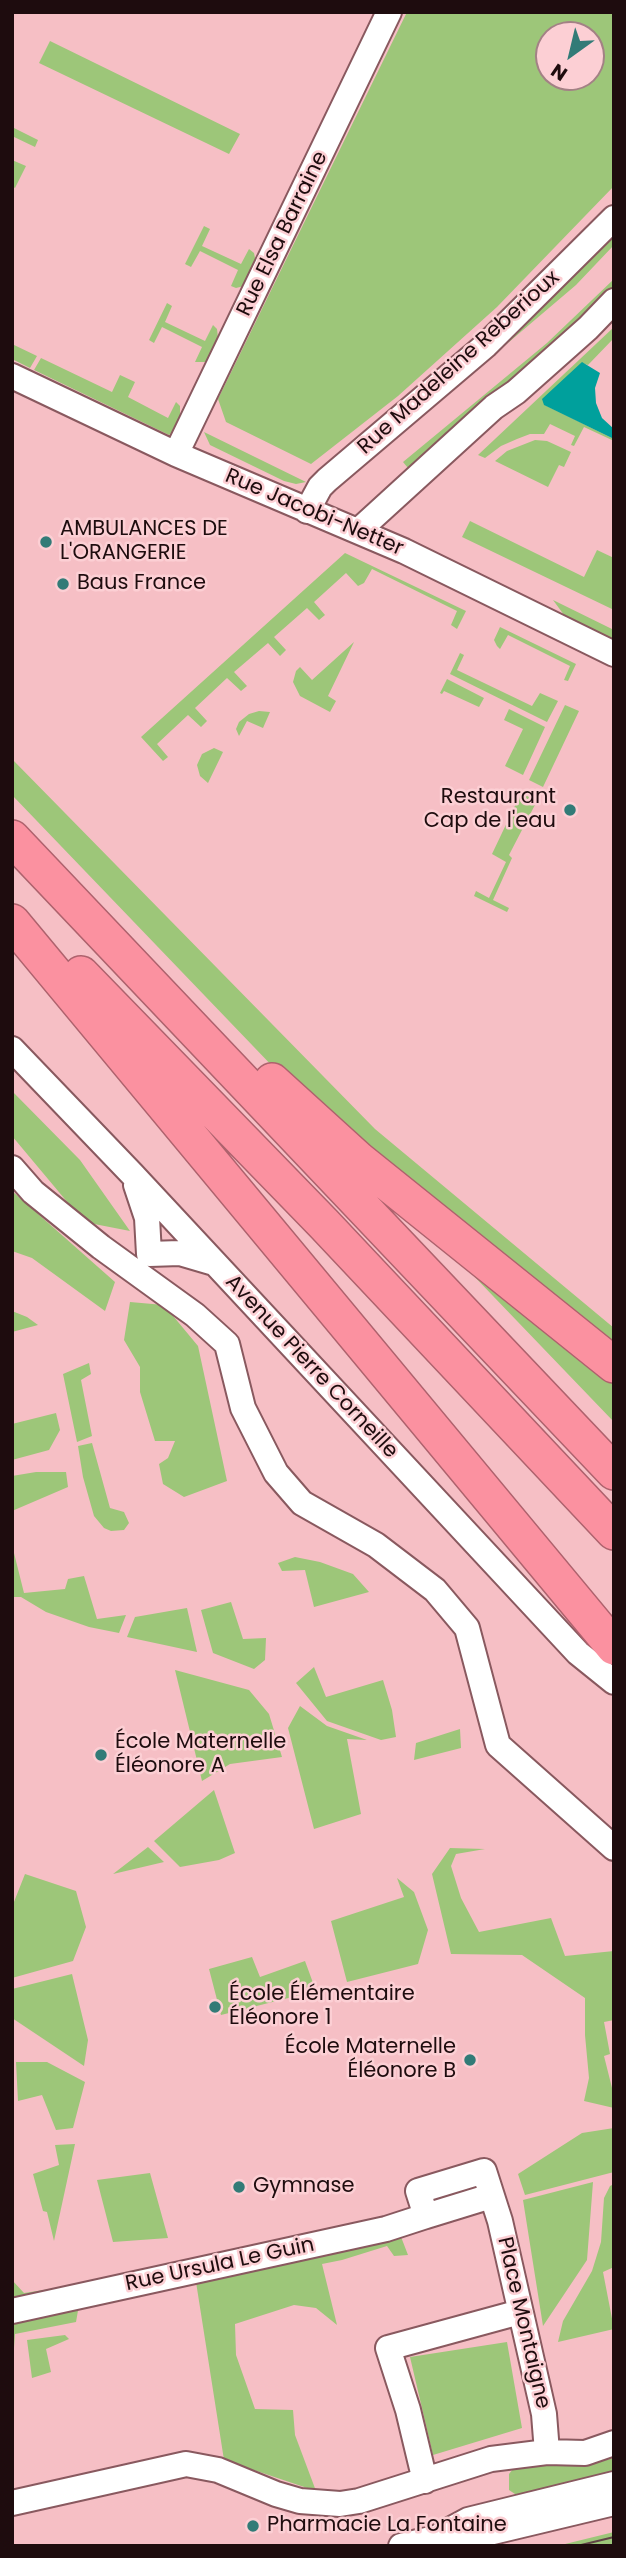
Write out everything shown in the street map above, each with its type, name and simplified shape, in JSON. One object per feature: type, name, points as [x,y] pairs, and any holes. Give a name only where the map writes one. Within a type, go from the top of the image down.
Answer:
[{"type":"highway","points":[[12,830],[256,1066],[359,1160],[614,1365]]},
{"type":"highway","points":[[12,838],[614,1472]]},
{"type":"highway","points":[[12,903],[324,1224],[614,1532]]},
{"type":"highway","points":[[12,922],[614,1647]]},
{"type":"street","name":"Rue Elsa Barraine","points":[[176,454],[389,12]]},
{"type":"street","name":"Rue Madeleine Reberioux","points":[[307,511],[327,480],[486,345],[614,218]]},
{"type":"street","points":[[358,531],[494,407],[516,393],[614,301]]},
{"type":"street","name":"Rue Jacobi-Netter","points":[[12,376],[176,454],[404,551],[614,654]]},
{"type":"street","name":"Avenue Pierre Corneille","points":[[12,1049],[578,1653],[614,1682]]},
{"type":"street","points":[[12,1168],[33,1192],[139,1260],[227,1344],[243,1408],[275,1473],[302,1503],[376,1545],[435,1590],[467,1628],[498,1745],[614,1848]]},
{"type":"street","points":[[132,1174],[147,1218],[139,1260]]},
{"type":"street","points":[[139,1260],[180,1253],[214,1262]]},
{"type":"street","name":"Place Montaigne","points":[[426,2216],[491,2196],[544,2414],[547,2452]]},
{"type":"street","name":"Rue Ursula Le Guin","points":[[12,2311],[386,2229],[426,2216]]},
{"type":"street","points":[[425,2481],[408,2410],[388,2348],[520,2312]]},
{"type":"street","points":[[12,2503],[186,2464],[218,2470],[300,2501],[340,2504],[359,2501],[491,2459],[547,2452],[584,2453],[614,2443]]},
{"type":"street","points":[[435,2538],[468,2520],[614,2484]]},
{"type":"street","points":[[401,2546],[435,2538],[472,2536],[614,2503]]},
{"type":"green space","points":[[407,12],[614,12],[614,186],[497,307],[398,396],[311,464],[226,422],[218,399]]},
{"type":"green space","points":[[50,41],[240,134],[229,154],[39,63]]},
{"type":"green space","points":[[12,127],[38,140],[35,147],[12,136]]},
{"type":"green space","points":[[12,160],[26,166],[15,188],[12,186]]},
{"type":"green space","points":[[204,226],[210,229],[202,246],[241,264],[249,249],[254,253],[256,263],[244,286],[231,286],[238,270],[200,251],[191,267],[185,264]]},
{"type":"green space","points":[[614,226],[614,245],[576,285],[389,444],[385,440]]},
{"type":"green space","points":[[614,279],[614,292],[408,468],[403,462],[547,343]]},
{"type":"green space","points":[[167,303],[172,306],[165,322],[205,341],[213,325],[217,329],[218,338],[206,362],[195,362],[202,347],[162,327],[154,343],[149,340]]},
{"type":"green space","points":[[614,327],[614,338],[588,365],[582,363],[545,405],[614,441],[584,427],[574,446],[571,445],[575,436],[550,424],[544,434],[530,434],[517,439],[501,446],[485,458],[478,455]]},
{"type":"green space","points":[[12,344],[37,356],[30,368],[12,359]]},
{"type":"green space","points":[[41,358],[112,392],[120,375],[135,382],[128,397],[168,418],[176,402],[180,406],[180,418],[174,431],[169,435],[34,370]]},
{"type":"green space","points":[[204,432],[306,482],[296,484],[284,481],[210,445]]},
{"type":"green space","points":[[535,440],[547,441],[571,452],[564,467],[559,465],[548,487],[495,461],[507,451]]},
{"type":"green space","points":[[470,521],[584,577],[597,550],[614,558],[614,610],[462,537]]},
{"type":"green space","points":[[345,553],[466,611],[457,629],[451,625],[457,611],[372,569],[364,583],[358,586],[346,573],[314,602],[325,615],[319,620],[307,608],[274,637],[286,650],[280,656],[268,643],[234,672],[247,686],[241,691],[227,678],[195,708],[207,721],[201,727],[188,715],[157,744],[168,757],[163,761],[141,737]]},
{"type":"green space","points":[[553,600],[614,630],[614,641],[567,619]]},
{"type":"green space","points":[[500,627],[576,664],[568,681],[564,680],[570,666],[508,635],[500,649],[494,640]]},
{"type":"green space","points":[[354,642],[328,696],[336,701],[330,712],[300,696],[293,682],[300,667],[312,680]]},
{"type":"green space","points":[[460,653],[464,655],[457,670],[532,706],[540,693],[558,701],[547,722],[450,674]]},
{"type":"green space","points":[[447,679],[484,698],[479,707],[444,691],[440,693]]},
{"type":"green space","points":[[565,705],[579,711],[543,787],[529,780]]},
{"type":"green space","points":[[509,709],[545,727],[523,775],[505,766],[523,729],[504,720]]},
{"type":"green space","points":[[270,712],[263,728],[247,721],[239,736],[236,729],[239,722],[249,714]]},
{"type":"green space","points":[[214,748],[223,752],[208,783],[200,776],[197,765],[202,754]]},
{"type":"green space","points":[[12,759],[375,1129],[614,1328],[614,1422],[12,795]]},
{"type":"green space","points":[[521,793],[537,801],[509,855],[512,858],[493,900],[509,908],[507,912],[474,896],[476,891],[489,898],[506,862],[492,854]]},
{"type":"green space","points":[[12,1091],[80,1160],[130,1231],[84,1222],[12,1136]]},
{"type":"green space","points":[[12,1191],[115,1282],[105,1311],[32,1258],[12,1251]]},
{"type":"green space","points":[[130,1302],[164,1305],[198,1346],[227,1481],[184,1497],[163,1484],[159,1464],[168,1458],[175,1441],[155,1441],[140,1392],[140,1367],[124,1340]]},
{"type":"green space","points":[[12,1311],[27,1317],[38,1325],[12,1332]]},
{"type":"green space","points":[[89,1363],[91,1374],[81,1380],[92,1436],[77,1442],[63,1374]]},
{"type":"green space","points":[[56,1413],[60,1430],[49,1450],[12,1460],[12,1424]]},
{"type":"green space","points":[[92,1443],[110,1508],[124,1512],[129,1523],[124,1530],[111,1531],[104,1528],[94,1516],[78,1446]]},
{"type":"green space","points":[[36,1472],[66,1472],[68,1487],[12,1511],[12,1476]]},
{"type":"green space","points":[[12,1545],[24,1593],[65,1589],[68,1579],[84,1576],[97,1619],[126,1615],[119,1633],[89,1627],[46,1612],[21,1597],[12,1597]]},
{"type":"green space","points":[[295,1557],[320,1562],[353,1574],[369,1592],[314,1607],[305,1570],[282,1571],[278,1563]]},
{"type":"green space","points":[[231,1602],[243,1639],[266,1638],[265,1660],[254,1669],[213,1653],[201,1610]]},
{"type":"green space","points":[[187,1608],[197,1652],[127,1637],[135,1617]]},
{"type":"green space","points":[[314,1667],[326,1697],[383,1680],[392,1710],[396,1737],[381,1740],[327,1721],[296,1683]]},
{"type":"green space","points":[[175,1670],[249,1690],[269,1714],[282,1757],[230,1764],[202,1781]]},
{"type":"green space","points":[[300,1706],[327,1726],[367,1740],[347,1739],[361,1814],[314,1829],[288,1728]]},
{"type":"green space","points":[[460,1729],[461,1748],[414,1760],[416,1743]]},
{"type":"green space","points":[[214,1790],[235,1853],[219,1860],[180,1867],[154,1841]]},
{"type":"green space","points":[[148,1847],[164,1862],[113,1874]]},
{"type":"green space","points":[[450,1848],[485,1849],[456,1854],[451,1866],[461,1898],[479,1932],[551,1918],[565,1956],[614,1951],[614,2020],[604,2022],[610,2054],[604,2056],[614,2096],[614,2108],[584,2101],[589,2078],[585,1998],[522,1955],[451,1954],[432,1874]]},
{"type":"green space","points":[[25,1874],[76,1891],[86,1927],[73,1961],[12,1978],[12,1907]]},
{"type":"green space","points":[[397,1878],[414,1892],[428,1930],[418,1964],[347,1982],[331,1921],[404,1897]]},
{"type":"green space","points":[[252,1957],[260,1977],[305,1961],[316,1991],[221,2015],[209,1969]]},
{"type":"green space","points":[[72,1974],[88,2040],[84,2066],[12,2018],[12,1989]]},
{"type":"green space","points":[[16,2062],[47,2062],[85,2082],[73,2128],[56,2130],[42,2095],[18,2101]]},
{"type":"green space","points":[[614,2128],[614,2172],[525,2195],[518,2174],[582,2133]]},
{"type":"green space","points":[[75,2144],[54,2241],[33,2174],[59,2165],[55,2145]]},
{"type":"green space","points":[[150,2173],[168,2238],[113,2242],[97,2180]]},
{"type":"green space","points":[[593,2182],[587,2260],[543,2326],[523,2200]]},
{"type":"green space","points":[[614,2184],[614,2267],[603,2272],[614,2329],[558,2342],[563,2321],[592,2271],[601,2242],[604,2198]]},
{"type":"green space","points":[[398,2229],[408,2255],[394,2256],[387,2246],[322,2264],[337,2325],[316,2308],[294,2305],[235,2324],[236,2355],[255,2409],[293,2410],[295,2435],[316,2491],[224,2460],[196,2282]]},
{"type":"green space","points":[[12,2280],[24,2293],[77,2285],[79,2305],[76,2322],[15,2334],[12,2376]]},
{"type":"green space","points":[[65,2335],[69,2339],[46,2349],[51,2372],[32,2378],[27,2340]]},
{"type":"green space","points":[[507,2342],[522,2428],[433,2455],[410,2357]]},
{"type":"green space","points":[[614,2458],[614,2477],[521,2498],[509,2490],[509,2474],[517,2464],[586,2465]]},
{"type":"green space","points":[[614,2532],[614,2546],[557,2546]]},
{"type":"water","points":[[582,362],[600,373],[595,388],[596,403],[602,418],[614,429],[614,439],[544,405],[542,399]]},
{"type":"tram line","points":[[577,2546],[614,2537]]},
{"type":"place","name":"AMBULANCES DE L'ORANGERIE","points":[[46,542]]},
{"type":"place","name":"Baus France","points":[[63,584]]},
{"type":"place","name":"Restaurant Cap de l'eau","points":[[570,810]]},
{"type":"place","name":"École Maternelle Éléonore A","points":[[101,1755]]},
{"type":"place","name":"École Élémentaire Éléonore 1","points":[[215,2007]]},
{"type":"place","name":"École Maternelle Éléonore B","points":[[470,2060]]},
{"type":"place","name":"Gymnase","points":[[239,2187]]},
{"type":"place","name":"Pharmacie La Fontaine","points":[[253,2526]]}]
